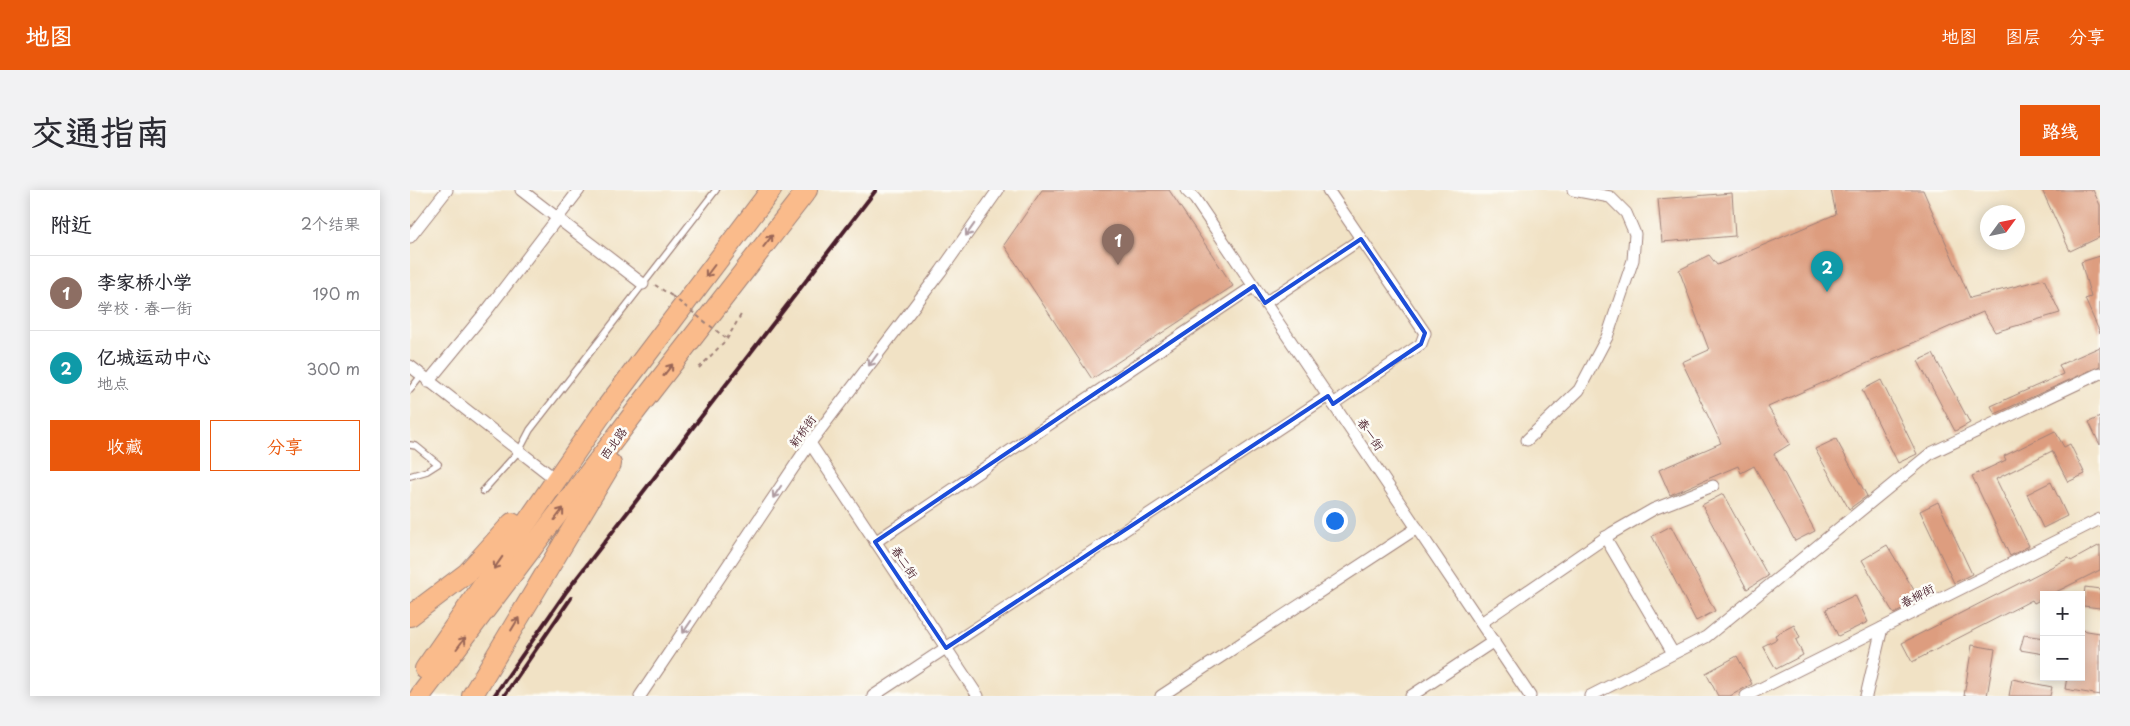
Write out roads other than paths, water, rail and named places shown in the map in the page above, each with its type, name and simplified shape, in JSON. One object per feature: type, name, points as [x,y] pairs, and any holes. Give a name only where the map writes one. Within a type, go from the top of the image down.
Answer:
[{"type":"highway","name":"西北路","points":[[410,691],[611,402],[771,190]]},
{"type":"highway","name":"西北路","points":[[420,696],[638,408],[808,190]]},
{"type":"highway","points":[[410,616],[473,566],[500,538],[611,402]]},
{"type":"highway","points":[[472,696],[620,450],[638,408]]},
{"type":"street","points":[[410,237],[447,190]]},
{"type":"street","points":[[521,190],[648,284]]},
{"type":"street","points":[[425,379],[579,190]]},
{"type":"street","name":"新桥街","points":[[640,696],[810,443],[941,272],[998,190]]},
{"type":"street","name":"春一街","points":[[1187,190],[1254,286],[1530,696]]},
{"type":"street","points":[[873,696],[1331,400],[1421,344],[1425,333],[1328,190]]},
{"type":"street","points":[[1527,440],[1579,390],[1607,337],[1633,260],[1634,234],[1626,214],[1610,197],[1573,190]]},
{"type":"street","points":[[1265,303],[1360,239]]},
{"type":"street","points":[[875,542],[1254,286]]},
{"type":"street","points":[[410,366],[550,475]]},
{"type":"street","points":[[1590,696],[1706,637],[1931,453],[2100,373]]},
{"type":"street","name":"春二街","points":[[810,443],[978,696]]},
{"type":"street","points":[[1481,623],[1605,537],[1654,510],[1713,486]]},
{"type":"street","name":"春柳街","points":[[1746,696],[2100,519]]},
{"type":"street","points":[[1161,696],[1417,528]]},
{"type":"street","points":[[1605,537],[1673,653]]},
{"type":"street","points":[[1866,696],[1882,628]]},
{"type":"street","points":[[1411,696],[1494,642]]},
{"type":"lane","points":[[483,491],[519,451],[530,430],[648,284],[716,190]]},
{"type":"lane","points":[[410,390],[425,379]]},
{"type":"lane","points":[[410,445],[416,446],[438,464],[427,471],[410,476]]},
{"type":"railway","points":[[494,696],[566,592],[876,190]]},
{"type":"railway","points":[[504,696],[571,598]]},
{"type":"place","name":"李家桥小学","points":[[1118,265]]},
{"type":"place","name":"亿城运动中心","points":[[1827,292]]}]
